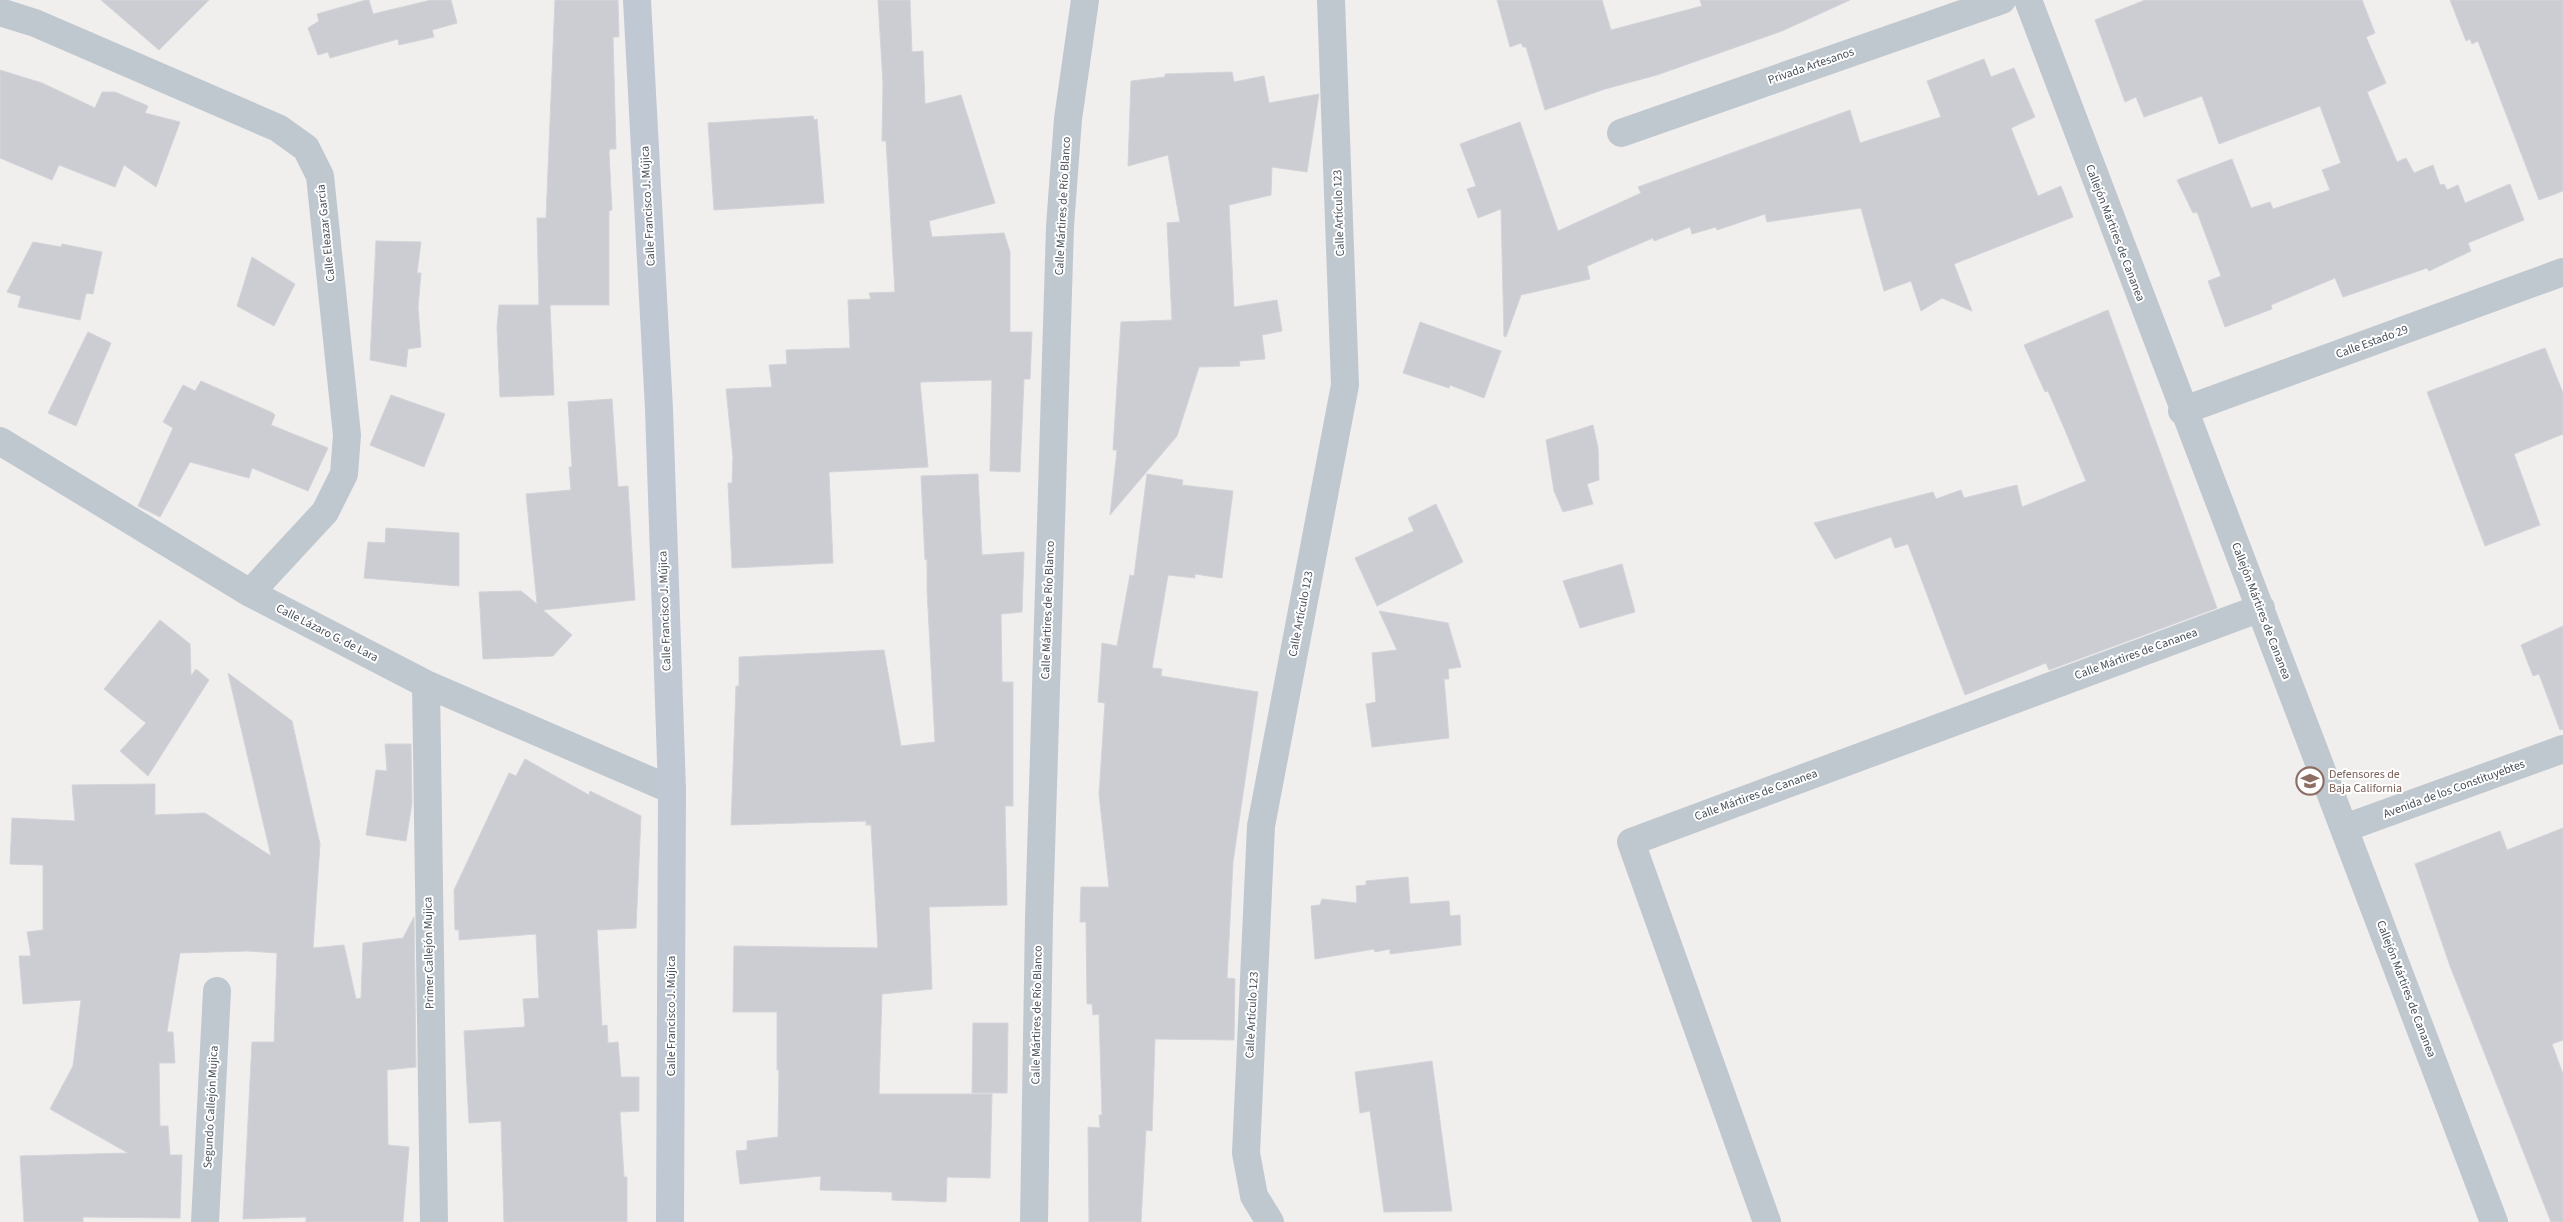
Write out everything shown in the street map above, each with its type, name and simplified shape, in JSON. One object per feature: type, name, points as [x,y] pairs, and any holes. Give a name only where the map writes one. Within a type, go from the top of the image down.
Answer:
[{"type":"street","name":"Calle Francisco J. Mújica","points":[[637,0],[658,409],[672,790],[670,1222]]},
{"type":"street","name":"Calle Mártires de Río Blanco","points":[[1034,1222],[1040,899],[1060,226],[1068,119],[1085,0]]},
{"type":"street","name":"Calle Artículo 123","points":[[1270,1222],[1254,1196],[1246,1153],[1261,826],[1345,385],[1331,0]]},
{"type":"street","name":"Privada Artesanos","points":[[1621,133],[2002,0]]},
{"type":"street","name":"Callejón Mártires de Cananea","points":[[2028,0],[2182,411],[2345,828],[2494,1222]]},
{"type":"street","name":"Calle Eleazar García","points":[[0,12],[35,23],[278,128],[306,148],[320,176],[347,435],[344,474],[325,512],[250,593]]},
{"type":"street","name":"Calle Estado 29","points":[[2182,411],[2563,272]]},
{"type":"street","name":"Calle Lázaro G. de Lara","points":[[0,441],[250,593],[426,684],[672,790]]},
{"type":"street","name":"Calle Mártires de Cananea","points":[[1767,1222],[1631,842],[2260,608]]},
{"type":"street","name":"Primer Callejón Mujica","points":[[426,684],[434,1222]]},
{"type":"street","name":"Avenida de los Constituyebtes","points":[[2345,828],[2563,749]]},
{"type":"street","name":"Segundo Callejón Mujica","points":[[205,1222],[217,991]]},
{"type":"building","points":[[101,0],[209,0],[159,50]]},
{"type":"building","points":[[369,0],[373,14],[431,0],[451,0],[457,23],[432,30],[434,37],[399,45],[398,39],[330,58],[328,52],[318,55],[308,28],[319,21],[317,14]]},
{"type":"building","points":[[555,0],[618,0],[619,37],[613,37],[616,149],[610,149],[609,152],[612,210],[609,211],[609,305],[550,305],[554,395],[500,397],[497,327],[499,305],[539,305],[537,218],[546,218]]},
{"type":"building","points":[[878,0],[910,0],[912,52],[923,51],[925,104],[961,95],[995,203],[929,221],[932,237],[1004,233],[1010,252],[1010,332],[1032,332],[1030,379],[1024,379],[1020,472],[990,471],[992,380],[920,382],[928,467],[829,472],[833,563],[732,568],[728,483],[732,483],[733,457],[726,389],[772,387],[769,365],[787,364],[786,350],[850,348],[848,300],[871,299],[869,293],[895,292],[886,141],[882,141],[883,84]]},
{"type":"building","points":[[1497,0],[1602,0],[1611,30],[1702,6],[1700,0],[1850,0],[1782,31],[1657,75],[1605,89],[1545,110],[1526,47],[1523,47],[1521,43],[1510,47]]},
{"type":"building","points":[[2145,0],[2362,0],[2375,33],[2366,37],[2386,83],[2367,92],[2397,162],[2406,158],[2414,173],[2433,165],[2440,185],[2444,184],[2447,190],[2458,185],[2465,203],[2510,184],[2524,220],[2468,243],[2471,251],[2429,271],[2427,268],[2343,297],[2335,278],[2271,305],[2272,309],[2225,327],[2208,281],[2221,276],[2197,212],[2193,213],[2177,180],[2232,159],[2251,208],[2270,202],[2273,209],[2330,190],[2322,170],[2341,163],[2320,106],[2219,144],[2202,96],[2144,117],[2136,97],[2125,102],[2095,20]]},
{"type":"building","points":[[2450,0],[2563,0],[2563,191],[2539,200],[2478,41],[2472,44],[2470,39],[2466,41]]},
{"type":"building","points":[[1984,59],[1991,77],[2014,68],[2035,117],[2011,128],[2038,196],[2061,186],[2073,217],[1954,264],[1972,311],[1942,298],[1921,311],[1911,281],[1884,291],[1861,208],[1767,222],[1765,214],[1717,230],[1716,227],[1692,234],[1690,227],[1654,241],[1653,238],[1587,266],[1590,279],[1521,295],[1506,337],[1504,336],[1501,209],[1478,218],[1467,189],[1476,186],[1460,144],[1520,122],[1558,231],[1641,193],[1638,187],[1850,110],[1860,143],[1941,117],[1927,81]]},
{"type":"building","points":[[0,70],[42,83],[95,108],[102,92],[115,92],[148,106],[145,113],[180,122],[156,187],[124,165],[115,187],[59,165],[52,180],[0,158]]},
{"type":"building","points":[[1232,72],[1234,82],[1264,76],[1269,103],[1319,94],[1307,172],[1272,167],[1271,195],[1229,205],[1234,307],[1277,300],[1282,331],[1262,335],[1265,359],[1239,361],[1240,366],[1199,367],[1177,436],[1110,515],[1117,450],[1113,450],[1121,322],[1172,320],[1167,223],[1180,222],[1168,155],[1128,166],[1131,81],[1165,77],[1165,74]]},
{"type":"building","points":[[813,116],[814,120],[817,119],[824,203],[714,210],[708,123]]},
{"type":"building","points":[[376,241],[421,242],[417,273],[421,273],[418,307],[421,347],[408,349],[406,367],[370,360]]},
{"type":"building","points":[[33,242],[61,247],[62,244],[102,252],[93,294],[86,293],[80,320],[18,307],[21,296],[7,292]]},
{"type":"building","points":[[252,257],[295,284],[274,326],[237,306]]},
{"type":"building","points":[[2108,310],[2217,608],[2049,670],[2046,663],[1965,695],[1908,544],[1895,548],[1891,537],[1835,559],[1814,523],[1933,492],[1936,499],[1961,490],[1964,498],[2017,485],[2022,507],[2086,481],[2048,391],[2045,392],[2024,345]]},
{"type":"building","points":[[1420,322],[1501,351],[1484,398],[1450,385],[1449,388],[1403,373]]},
{"type":"building","points":[[88,332],[111,343],[76,426],[48,413]]},
{"type":"building","points":[[2545,348],[2563,393],[2563,434],[2514,454],[2540,525],[2485,546],[2427,392]]},
{"type":"building","points":[[201,381],[273,413],[275,415],[271,425],[328,448],[308,491],[252,468],[249,478],[190,462],[160,517],[138,506],[173,428],[163,422],[183,385],[195,391]]},
{"type":"building","points":[[391,395],[445,414],[424,467],[370,445]]},
{"type":"building","points":[[612,399],[618,487],[628,486],[635,600],[543,610],[572,635],[553,656],[483,659],[479,592],[521,591],[537,604],[526,494],[571,490],[569,467],[572,467],[568,402]]},
{"type":"building","points":[[1593,425],[1598,448],[1599,480],[1587,484],[1593,504],[1563,512],[1554,491],[1546,440]]},
{"type":"building","points":[[978,474],[982,555],[1024,552],[1022,612],[1001,614],[1002,682],[1013,682],[1013,806],[1005,806],[1007,905],[929,907],[932,989],[882,994],[879,1094],[992,1094],[990,1178],[947,1177],[946,1202],[892,1200],[892,1192],[820,1190],[821,1176],[740,1184],[736,1151],[747,1150],[747,1141],[778,1137],[779,1070],[777,1070],[777,1012],[733,1012],[734,946],[878,948],[871,825],[866,825],[866,821],[731,825],[736,686],[739,686],[739,657],[884,650],[901,746],[935,742],[927,559],[925,560],[921,476]]},
{"type":"building","points":[[1147,474],[1183,480],[1182,485],[1233,491],[1222,578],[1195,574],[1195,578],[1168,575],[1152,668],[1162,669],[1161,676],[1258,692],[1233,862],[1227,978],[1235,979],[1234,1040],[1155,1039],[1152,1131],[1146,1130],[1141,1222],[1089,1222],[1088,1127],[1100,1128],[1099,1115],[1102,1115],[1099,1014],[1093,1015],[1092,1004],[1087,1004],[1086,922],[1080,922],[1081,887],[1109,887],[1099,794],[1105,703],[1098,702],[1102,643],[1117,646],[1130,575],[1134,576]]},
{"type":"building","points":[[1436,504],[1463,562],[1377,606],[1355,558],[1414,531],[1408,518]]},
{"type":"building","points":[[386,528],[459,533],[459,586],[364,578],[368,542],[385,543]]},
{"type":"building","points":[[1622,564],[1635,612],[1580,628],[1563,581]]},
{"type":"building","points":[[1379,611],[1448,623],[1461,667],[1448,669],[1449,679],[1444,679],[1449,738],[1372,747],[1366,704],[1376,702],[1372,653],[1397,650]]},
{"type":"building","points":[[160,620],[190,644],[191,676],[196,669],[209,680],[148,776],[120,751],[146,723],[104,689]]},
{"type":"building","points":[[2563,626],[2563,729],[2560,730],[2539,674],[2533,676],[2521,645]]},
{"type":"building","points":[[228,673],[292,721],[320,844],[313,948],[344,945],[356,999],[361,998],[363,943],[403,938],[414,917],[416,1067],[387,1070],[388,1145],[409,1147],[403,1222],[306,1222],[306,1217],[243,1219],[252,1042],[274,1042],[277,953],[247,951],[180,953],[167,1032],[173,1032],[175,1063],[159,1063],[160,1126],[168,1126],[170,1155],[182,1155],[180,1218],[83,1217],[83,1222],[24,1222],[20,1156],[128,1153],[50,1109],[73,1066],[81,1000],[23,1004],[19,956],[31,956],[27,932],[43,930],[43,865],[10,864],[12,818],[75,821],[72,785],[155,784],[155,815],[205,813],[271,856]]},
{"type":"building","points":[[385,744],[411,744],[412,803],[406,841],[366,835],[376,770],[387,771]]},
{"type":"building","points":[[525,759],[589,795],[590,791],[641,816],[636,928],[597,930],[602,1026],[607,1025],[608,1043],[618,1042],[621,1077],[639,1077],[639,1111],[620,1112],[624,1177],[627,1177],[627,1222],[504,1222],[501,1121],[469,1123],[464,1031],[525,1027],[523,999],[539,998],[536,934],[459,940],[459,930],[455,930],[454,890],[509,773],[516,776]]},
{"type":"building","points":[[2563,828],[2563,1040],[2552,1044],[2563,1074],[2563,1222],[2551,1222],[2450,966],[2415,864],[2500,831],[2507,850]]},
{"type":"building","points":[[1408,877],[1410,904],[1449,901],[1450,916],[1460,915],[1461,945],[1390,954],[1390,949],[1375,952],[1374,949],[1315,959],[1311,906],[1320,905],[1322,899],[1357,903],[1356,886],[1366,885],[1366,881]]},
{"type":"building","points":[[973,1023],[1008,1023],[1007,1093],[972,1093]]},
{"type":"building","points":[[1432,1061],[1452,1211],[1384,1212],[1370,1111],[1360,1113],[1355,1072]]},
{"type":"place","name":"Defensores de Baja California","points":[[2310,781]]}]
